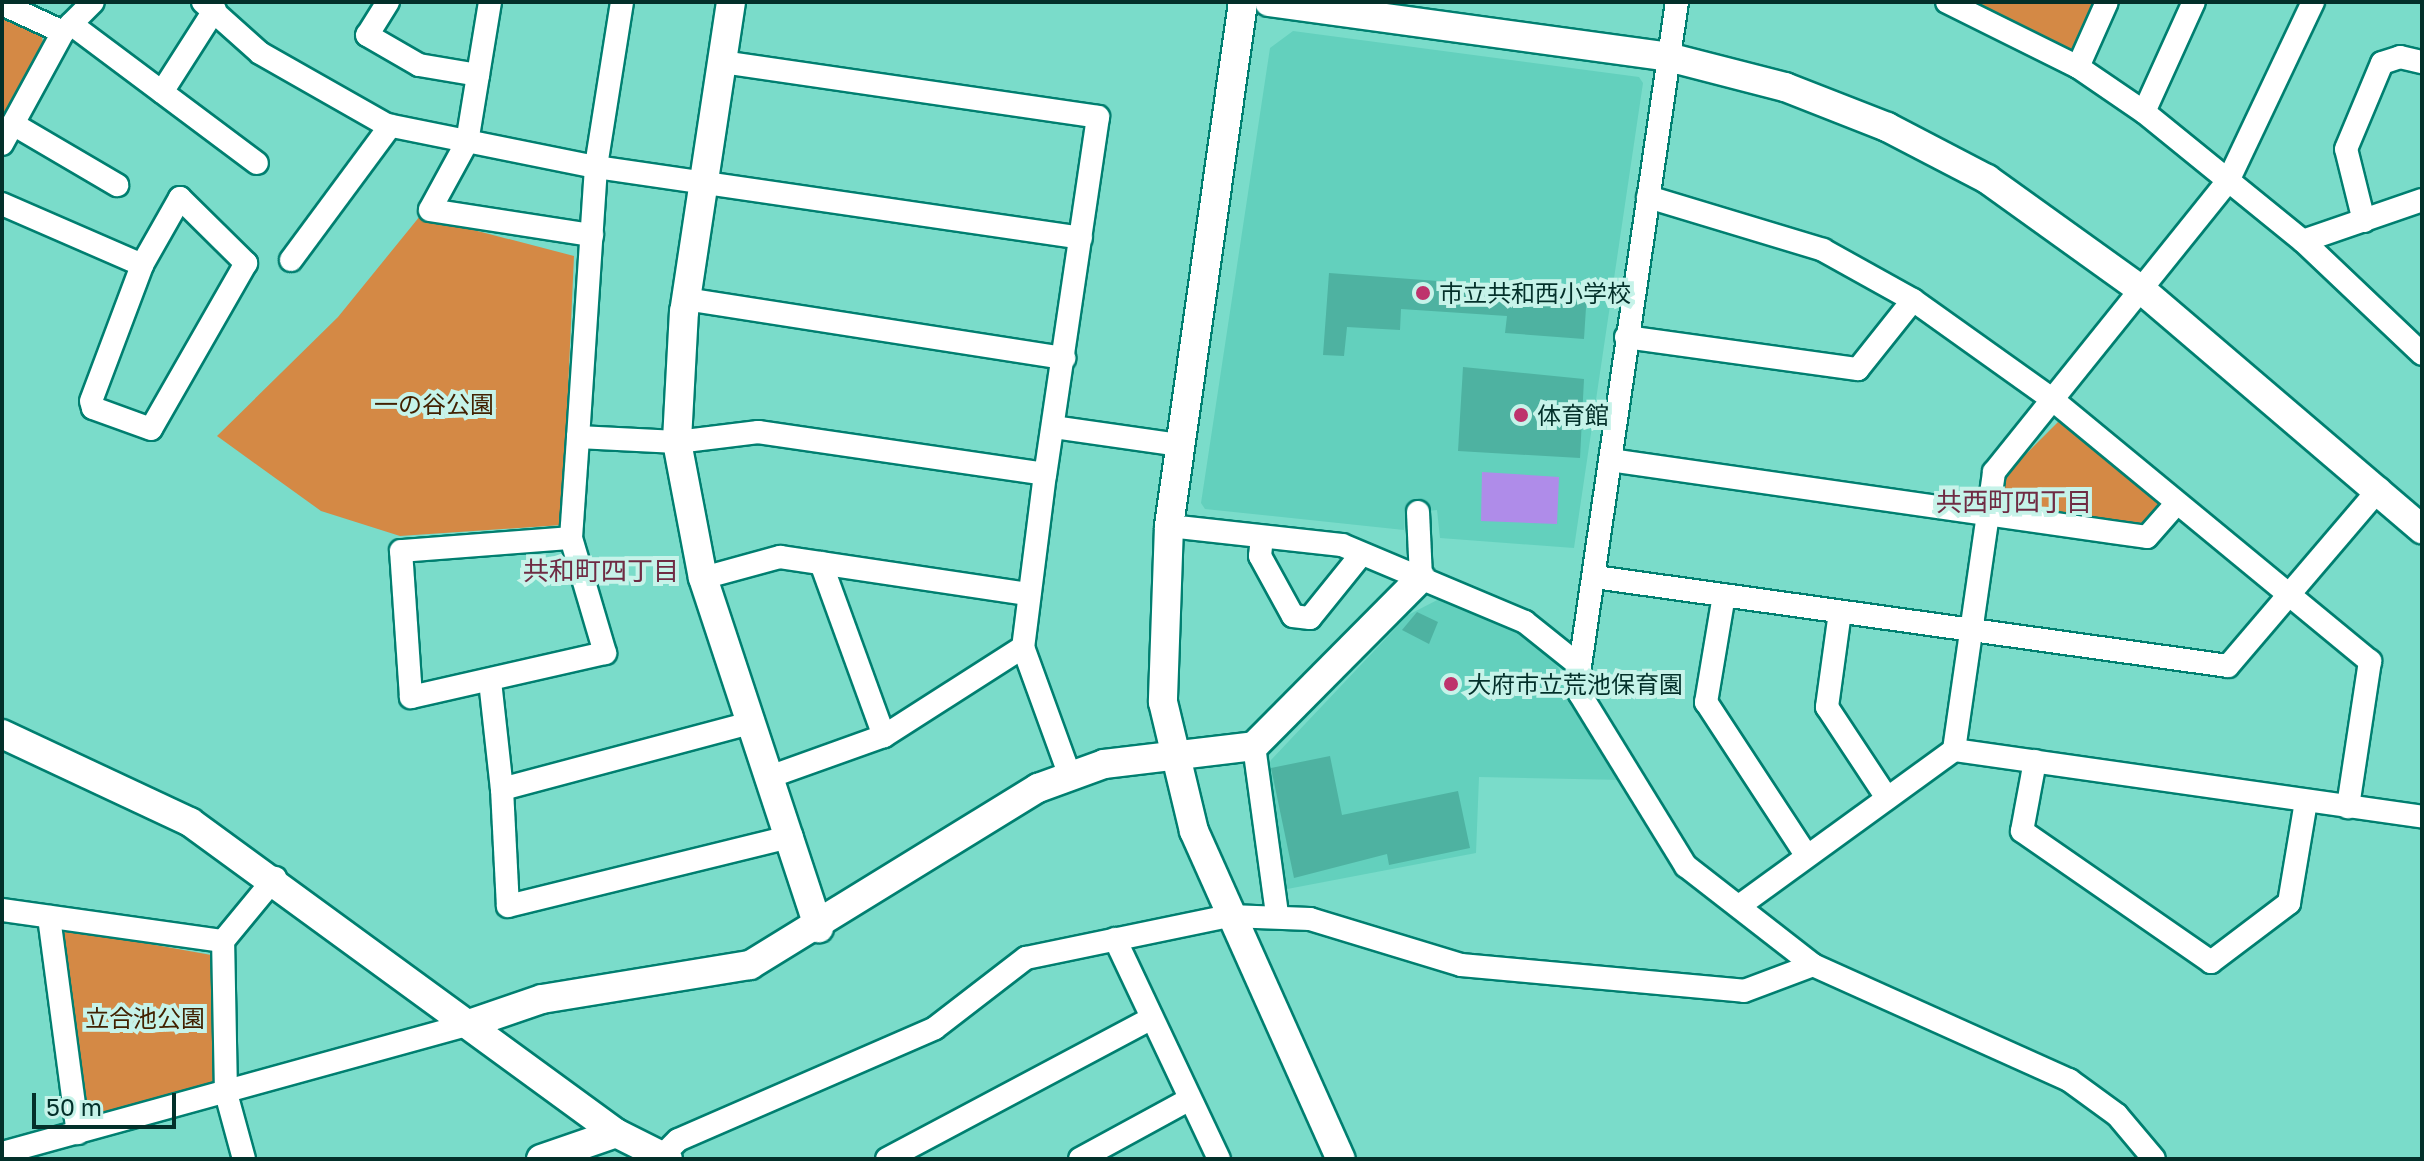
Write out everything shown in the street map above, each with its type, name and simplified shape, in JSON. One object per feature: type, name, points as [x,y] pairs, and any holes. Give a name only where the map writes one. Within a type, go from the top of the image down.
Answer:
[{"type":"street","points":[[93,2],[67,28],[7,134],[117,185]]},
{"type":"street","points":[[388,2],[367,35],[419,65],[478,75]]},
{"type":"street","points":[[490,2],[467,142],[430,210],[592,235]]},
{"type":"street","points":[[571,538],[401,551],[411,697],[605,653],[571,538],[596,167],[622,2]]},
{"type":"street","points":[[731,2],[686,299],[677,442],[703,578],[792,836],[819,928]]},
{"type":"street","points":[[1243,2],[1169,526],[1161,638],[1173,758],[1229,916],[1341,1159]]},
{"type":"street","points":[[1269,2],[1668,57],[1785,87],[1887,127],[1987,179],[2143,291],[2379,489],[2422,529]]},
{"type":"street","points":[[1677,2],[1626,337],[1595,577],[1580,666],[1580,694],[1686,866],[1742,904],[1813,965],[2069,1080],[2117,1115],[2154,1159]]},
{"type":"street","points":[[1947,2],[2078,67],[2144,112],[2303,241],[2422,354]]},
{"type":"street","points":[[2078,67],[2107,2]]},
{"type":"street","points":[[2144,112],[2194,2]]},
{"type":"street","points":[[1954,750],[1968,630],[1994,472],[2143,291],[2228,181],[2313,2]]},
{"type":"street","points":[[2,4],[67,28],[162,92],[257,163]]},
{"type":"street","points":[[162,92],[209,6],[260,53],[390,126],[596,167],[1081,238]]},
{"type":"street","points":[[2364,221],[2346,149],[2382,63],[2400,57],[2422,62]]},
{"type":"street","points":[[722,62],[1098,117],[1045,474],[1023,647],[1070,776]]},
{"type":"street","points":[[291,260],[390,126]]},
{"type":"street","points":[[1648,197],[1823,250],[1913,300],[2053,400],[2370,661],[2348,807]]},
{"type":"street","points":[[180,198],[247,256],[244,272],[151,429],[93,408],[91,401],[142,265],[180,198]]},
{"type":"street","points":[[2303,241],[2422,200]]},
{"type":"street","points":[[2,204],[142,265]]},
{"type":"street","points":[[686,299],[1064,358]]},
{"type":"street","points":[[1626,337],[1858,369],[1913,300]]},
{"type":"street","points":[[1053,427],[1180,445]]},
{"type":"street","points":[[578,437],[677,442],[758,432],[1045,474]]},
{"type":"street","points":[[1610,460],[2147,537],[2176,504]]},
{"type":"street","points":[[1595,577],[2228,666],[2379,489]]},
{"type":"street","points":[[2,1153],[226,1093],[553,997],[750,965],[819,928],[1038,788],[1104,764],[1254,746],[1421,578],[1418,512]]},
{"type":"street","points":[[1169,526],[1342,545],[1360,556],[1525,622],[1580,666]]},
{"type":"street","points":[[1262,537],[1260,556],[1293,616],[1310,618],[1360,556]]},
{"type":"street","points":[[703,578],[780,557],[1029,594]]},
{"type":"street","points":[[821,563],[884,736]]},
{"type":"street","points":[[1724,595],[1706,702],[1806,855]]},
{"type":"street","points":[[1840,612],[1827,707],[1887,798]]},
{"type":"street","points":[[772,776],[884,736],[1023,647]]},
{"type":"street","points":[[490,681],[502,789],[508,906],[792,836]]},
{"type":"street","points":[[502,789],[753,722]]},
{"type":"street","points":[[2,734],[154,802],[275,878],[616,1133],[666,1157],[678,1140],[935,1028],[1026,958],[1229,916],[1277,913],[1477,967],[1744,991],[1813,965]]},
{"type":"street","points":[[1254,746],[1277,913]]},
{"type":"street","points":[[1742,904],[1954,750],[2422,817]]},
{"type":"street","points":[[2035,761],[2022,831],[2211,962],[2289,903],[2306,801]]},
{"type":"street","points":[[244,1159],[226,1093],[223,941],[275,878]]},
{"type":"street","points":[[2,910],[223,941]]},
{"type":"street","points":[[49,917],[78,1133]]},
{"type":"street","points":[[1115,939],[1188,1100],[1219,1159]]},
{"type":"street","points":[[887,1159],[1152,1018]]},
{"type":"street","points":[[1080,1159],[1188,1100]]},
{"type":"street","points":[[541,1159],[616,1133]]},
{"type":"shaded area","name":"市立共和西小学校","points":[[1293,31],[1639,77],[1643,83],[1574,548],[1440,538],[1437,510],[1405,514],[1404,530],[1205,509],[1201,503],[1270,48]]},
{"type":"shaded area","points":[[1482,472],[1559,477],[1557,524],[1481,521]]},
{"type":"shaded area","points":[[1447,595],[1547,649],[1625,780],[1479,777],[1476,853],[1282,890],[1266,774],[1271,760],[1408,615]]},
{"type":"green space","points":[[1970,2],[2096,2],[2074,50],[2066,52]]},
{"type":"green space","points":[[2,17],[42,37],[44,47],[2,126]]},
{"type":"green space","name":"一の谷公園","points":[[420,216],[574,256],[562,525],[400,536],[321,511],[217,436],[338,317]]},
{"type":"green space","points":[[2060,420],[2160,502],[2150,524],[2002,506],[2005,475]]},
{"type":"green space","name":"立合池公園","points":[[66,929],[217,956],[218,1076],[210,1087],[92,1120],[85,1115],[60,934]]},
{"type":"building","points":[[1329,273],[1587,292],[1584,339],[1505,333],[1507,316],[1401,309],[1400,330],[1347,327],[1344,356],[1323,355]]},
{"type":"building","name":"体育館","points":[[1463,367],[1584,379],[1580,458],[1458,451]]},
{"type":"building","points":[[1417,612],[1438,622],[1429,644],[1402,630]]},
{"type":"building","points":[[1330,756],[1342,815],[1458,791],[1470,848],[1389,865],[1387,854],[1294,878],[1271,768]]},
{"type":"place","name":"市立共和西小学校","points":[[1423,293]]},
{"type":"place","name":"体育館","points":[[1521,415]]},
{"type":"place","name":"大府市立荒池保育園","points":[[1451,684]]},
{"type":"district","name":"共西町四丁目","points":[[2014,502]]},
{"type":"district","name":"共和町四丁目","points":[[601,571]]}]
